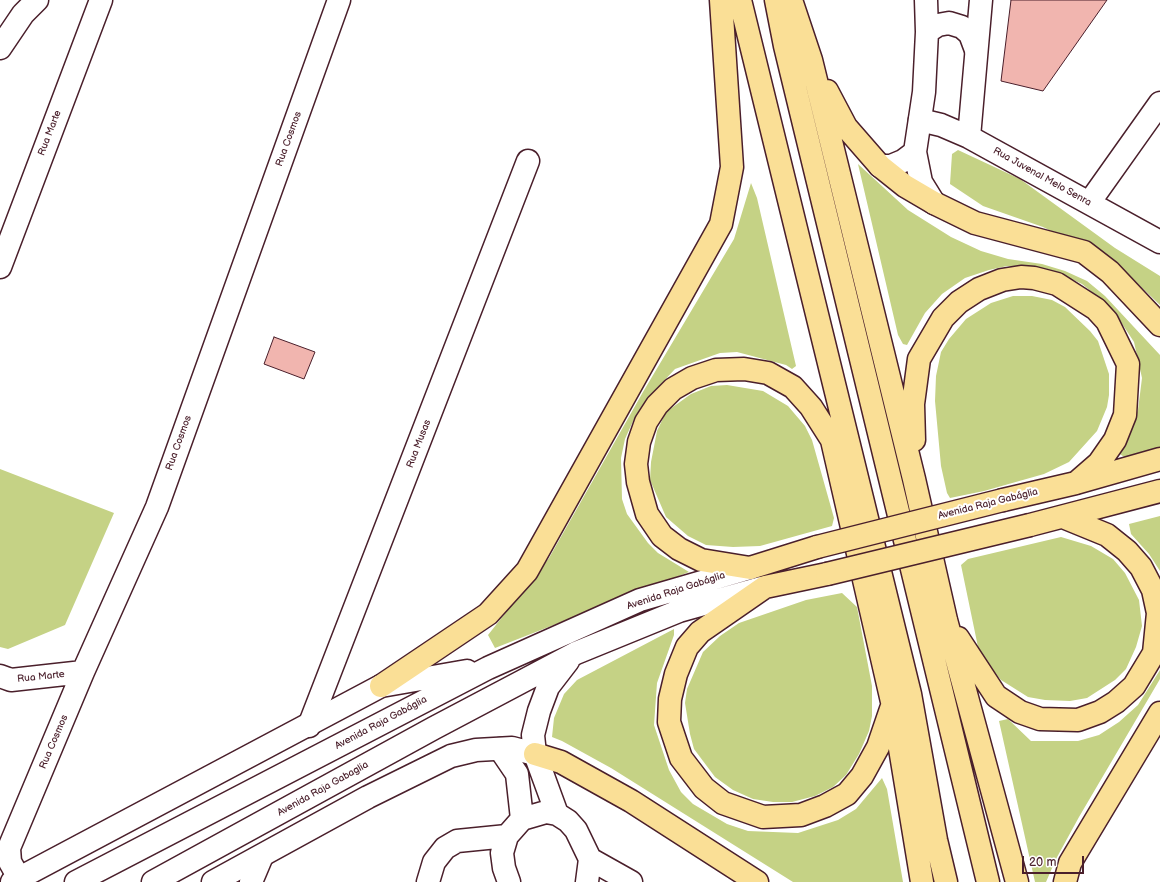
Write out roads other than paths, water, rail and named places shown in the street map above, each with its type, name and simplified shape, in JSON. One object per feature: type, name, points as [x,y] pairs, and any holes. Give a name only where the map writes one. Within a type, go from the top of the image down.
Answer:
[{"type":"highway","points":[[382,686],[488,614],[527,572],[721,224],[732,167],[720,0]]},
{"type":"highway","points":[[725,0],[832,440],[892,706],[922,882]]},
{"type":"highway","points":[[740,0],[910,694],[936,840],[946,882]]},
{"type":"highway","points":[[776,0],[789,62],[988,882]]},
{"type":"highway","points":[[791,0],[811,60],[914,479],[946,620],[1017,882]]},
{"type":"highway","points":[[811,60],[846,127],[880,166],[905,186],[934,203],[975,223],[1084,252],[1110,272],[1160,325]]},
{"type":"highway","points":[[914,479],[913,404],[919,359],[943,318],[959,302],[978,289],[1002,280],[1034,278],[1057,284],[1096,309],[1107,322],[1128,364],[1125,415],[1115,440],[1098,463],[1076,483]]},
{"type":"highway","points":[[750,568],[701,560],[679,549],[662,536],[647,514],[638,482],[636,464],[639,442],[646,422],[653,410],[673,389],[692,378],[716,370],[744,369],[768,373],[793,387],[811,407],[832,440]]},
{"type":"highway","name":"Avenida Raja Gabáglia","points":[[750,568],[817,547],[1076,483],[1160,459]]},
{"type":"highway","name":"Avenida Raja Gabáglia","points":[[765,587],[827,574],[1063,517],[1160,491]]},
{"type":"highway","points":[[946,620],[996,696],[1020,712],[1040,719],[1078,720],[1100,712],[1116,702],[1134,686],[1154,653],[1158,613],[1153,590],[1141,567],[1127,551],[1107,535],[1063,517]]},
{"type":"highway","points":[[765,587],[700,632],[687,647],[676,674],[670,699],[669,722],[682,758],[704,788],[723,803],[763,817],[800,815],[825,806],[847,794],[862,776],[878,747],[892,706]]},
{"type":"highway","points":[[1064,882],[1070,863],[1160,713]]},
{"type":"highway","points":[[535,754],[561,762],[631,801],[757,882]]},
{"type":"street","points":[[0,48],[23,14],[37,0]]},
{"type":"street","name":"Rua Marte","points":[[0,267],[101,0]]},
{"type":"street","name":"Rua Cosmos","points":[[16,880],[10,862],[9,848],[83,672],[157,507],[339,0]]},
{"type":"street","points":[[926,0],[928,32],[924,92],[914,152],[921,182],[934,203]]},
{"type":"street","points":[[970,137],[981,0]]},
{"type":"street","points":[[928,32],[938,26],[949,23],[962,27],[970,34],[976,50]]},
{"type":"street","points":[[1089,204],[1160,103]]},
{"type":"street","name":"Rua Juvenal Melo Senra","points":[[920,120],[941,125],[970,137],[1160,242]]},
{"type":"street","points":[[880,166],[892,166],[903,161],[914,152]]},
{"type":"street","name":"Rua Musas","points":[[309,726],[528,162]]},
{"type":"street","name":"Avenida Raja Gabáglia","points":[[76,882],[488,668],[640,600],[750,568]]},
{"type":"street","name":"Avenida Raja Gabáglia","points":[[494,697],[576,653],[680,611],[765,587]]},
{"type":"street","points":[[557,814],[535,754],[533,735],[539,711],[548,687],[561,669],[576,653]]},
{"type":"street","points":[[16,880],[382,686],[488,668]]},
{"type":"street","name":"Rua Marte","points":[[0,676],[11,680],[83,672]]},
{"type":"street","points":[[368,797],[443,735],[494,697]]},
{"type":"street","name":"Avenida Raja Gabaglia","points":[[153,882],[494,697]]},
{"type":"street","points":[[213,882],[368,797],[451,756],[476,750],[500,748],[512,748],[535,754]]},
{"type":"street","points":[[500,748],[517,774],[522,819]]},
{"type":"street","points":[[509,882],[504,868],[504,845],[522,819],[546,812],[557,814],[568,821],[576,830],[590,859],[587,882]]},
{"type":"street","points":[[428,882],[434,862],[445,848],[457,841],[469,840],[504,845]]},
{"type":"street","points":[[251,882],[262,856]]},
{"type":"street","points":[[590,859],[631,882]]}]
